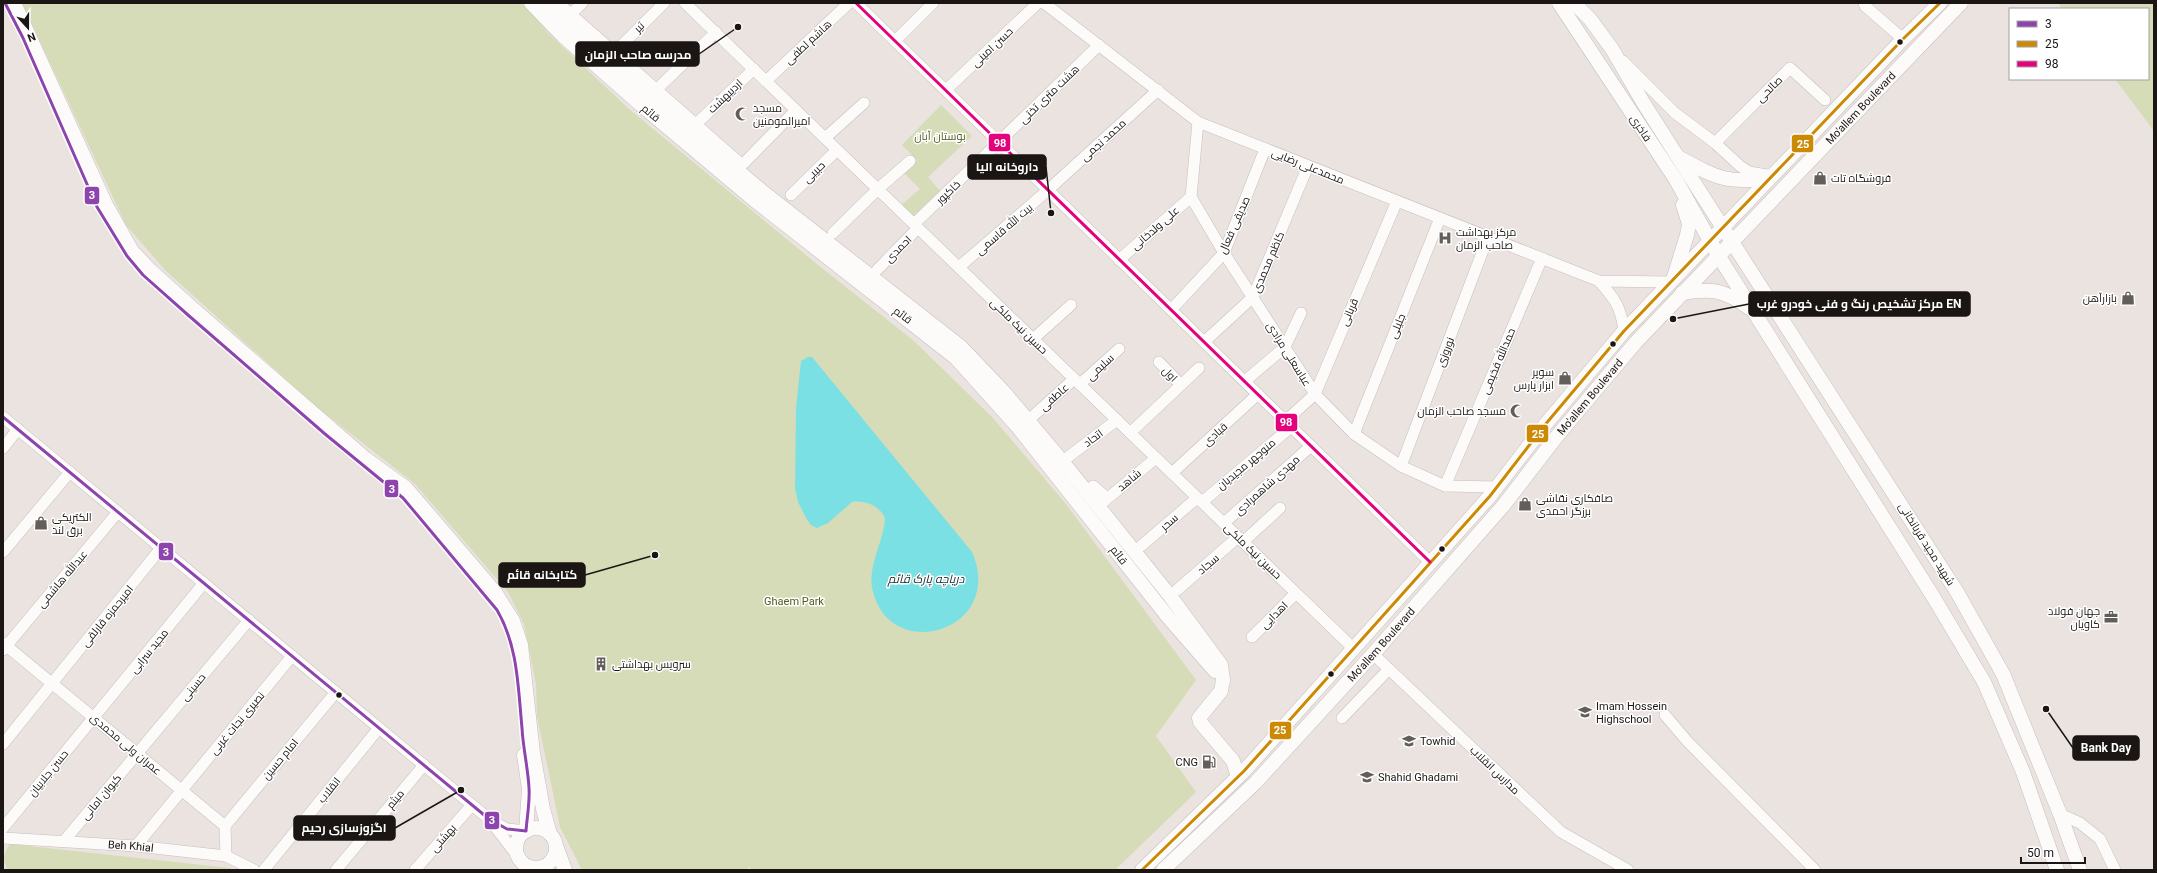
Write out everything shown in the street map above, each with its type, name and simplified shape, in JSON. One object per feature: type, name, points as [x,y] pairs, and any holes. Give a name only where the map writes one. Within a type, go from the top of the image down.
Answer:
[{"type":"main road","points":[[5,3],[23,38],[97,207],[131,261],[143,275],[188,315],[337,444],[403,498],[497,610],[506,626],[513,647],[528,754],[553,840],[565,870]]},
{"type":"main road","points":[[14,3],[106,205],[132,251],[150,270],[211,325],[366,459],[406,488],[495,592],[513,621],[521,645],[529,789],[526,831],[518,840],[516,846],[519,858],[528,870]]},
{"type":"main road","name":"قائم","points":[[531,3],[563,36],[753,199],[956,358],[1017,426],[1168,617],[1223,680]]},
{"type":"main road","name":"قائم","points":[[546,3],[609,62],[763,192],[961,347],[1033,426],[1170,596],[1221,666],[1223,680]]},
{"type":"main road","name":"فاخری","points":[[1559,3],[1676,180],[1718,255]]},
{"type":"main road","name":"فاخری","points":[[1574,3],[1590,20],[1612,49],[1732,242]]},
{"type":"main road","name":"Mo'allem Boulevard","points":[[1142,870],[1238,777],[1354,649],[1497,487],[1544,426],[1624,331],[1903,39],[1940,3]]},
{"type":"main road","name":"Mo'allem Boulevard","points":[[1164,870],[1256,782],[1373,654],[1503,506],[1557,436],[1636,342],[1961,3]]},
{"type":"main road","points":[[1678,156],[1723,179],[1734,181],[1772,176]]},
{"type":"main road","points":[[1672,280],[1688,235],[1689,224],[1676,180]]},
{"type":"main road","name":"شهید مجید قربانخانی","points":[[1732,242],[1877,465],[1957,592],[2003,674],[2060,814],[2080,870]]},
{"type":"main road","name":"شهید مجید قربانخانی","points":[[1718,255],[1934,598],[1984,682],[2023,772],[2055,869]]},
{"type":"main road","points":[[1682,293],[1701,290],[1725,293],[1755,313]]},
{"type":"main road","points":[[1858,478],[1865,478],[1872,474],[1877,465]]},
{"type":"main road","points":[[1870,497],[1888,483]]},
{"type":"main road","points":[[1880,513],[1883,504],[1890,500],[1900,502]]},
{"type":"main road","points":[[1223,680],[1221,691],[1199,718],[1200,722],[1232,761],[1238,777]]},
{"type":"main road","points":[[526,831],[539,829],[553,840]]},
{"type":"main road","points":[[519,858],[529,867],[542,867],[553,859],[553,840]]},
{"type":"street","points":[[558,3],[570,15],[697,123],[742,165],[796,110]]},
{"type":"street","points":[[570,15],[582,3]]},
{"type":"street","name":"تیر","points":[[615,52],[664,3]]},
{"type":"street","name":"حسین نیک ملکی","points":[[685,3],[1354,649]]},
{"type":"street","name":"هاشم لطفی","points":[[766,81],[849,3]]},
{"type":"street","points":[[856,3],[1244,382],[1291,421],[1311,446],[1430,562]]},
{"type":"street","points":[[895,41],[933,3]]},
{"type":"street","name":"حسن امینی","points":[[946,90],[1038,3]]},
{"type":"street","name":"محمدعلی رضایی","points":[[1044,3],[1198,122],[1599,281]]},
{"type":"street","points":[[1864,3],[1865,6],[1903,39]]},
{"type":"street","points":[[657,89],[716,32]]},
{"type":"street","name":"هشت متری تختی","points":[[999,142],[1099,45]]},
{"type":"street","points":[[1612,49],[1675,113],[1715,143],[1740,166],[1749,172],[1772,176]]},
{"type":"street","name":"صالحی","points":[[1715,143],[1790,68],[1825,100]]},
{"type":"street","name":"اردیبهشت","points":[[697,123],[754,69]]},
{"type":"street","name":"محمد نجمی","points":[[1048,190],[1158,90]]},
{"type":"street","points":[[825,138],[864,103]]},
{"type":"street","points":[[1191,197],[1198,122]]},
{"type":"street","name":"خاکپور","points":[[916,226],[999,142]]},
{"type":"street","name":"صدیقی فعال","points":[[1171,310],[1224,253],[1266,149]]},
{"type":"street","name":"حبیبی","points":[[790,195],[837,150]]},
{"type":"street","points":[[833,233],[878,189],[910,161]]},
{"type":"street","name":"کاظم محمدی","points":[[1204,342],[1253,297],[1308,166]]},
{"type":"street","name":"بیت الله قاسمی","points":[[959,267],[1048,190]]},
{"type":"street","name":"عباسعلی مرادی","points":[[1191,197],[1224,253],[1315,394],[1354,434],[1401,466],[1445,486],[1497,487]]},
{"type":"street","name":"علی ولدخانی","points":[[1119,260],[1191,197]]},
{"type":"street","name":"قربانی","points":[[1291,421],[1315,394],[1396,201]]},
{"type":"street","name":"جلیلی","points":[[1354,434],[1440,218]]},
{"type":"street","name":"احمدی","points":[[877,270],[916,226]]},
{"type":"street","name":"نوروزی","points":[[1401,466],[1488,237]]},
{"type":"street","name":"حمدالله فخیمی","points":[[1445,486],[1542,258]]},
{"type":"street","points":[[1599,281],[1638,283],[1672,280]]},
{"type":"street","points":[[1599,281],[1615,299],[1622,315],[1624,331]]},
{"type":"street","points":[[1033,339],[1071,305]]},
{"type":"street","points":[[1244,382],[1284,347],[1301,313]]},
{"type":"street","name":"سلیمی","points":[[1077,382],[1119,349]]},
{"type":"street","name":"اول","points":[[1159,362],[1181,385]]},
{"type":"street","points":[[1130,433],[1199,368]]},
{"type":"street","name":"عاطفی","points":[[1033,416],[1077,382]]},
{"type":"street","name":"قبادی","points":[[1172,473],[1258,394]]},
{"type":"street","points":[[3,417],[489,819],[507,829],[526,831]]},
{"type":"street","name":"اتحاد","points":[[1068,457],[1117,420]]},
{"type":"street","name":"منوچهر مجیدیان","points":[[1200,500],[1291,421]]},
{"type":"street","points":[[3,448],[18,429]]},
{"type":"street","name":"مهدی شاهمرادی","points":[[1224,523],[1311,446]]},
{"type":"street","name":"شاهد","points":[[1093,486],[1104,501],[1156,458]]},
{"type":"street","points":[[3,552],[70,472]]},
{"type":"street","name":"سحر","points":[[1141,546],[1200,500]]},
{"type":"street","name":"سجاد","points":[[1177,590],[1280,508]]},
{"type":"street","name":"عبدالله هاشمی","points":[[4,646],[118,512]]},
{"type":"street","name":"امیرحمزه قارلقی","points":[[3,744],[161,548]]},
{"type":"street","name":"مجید سرابی","points":[[94,718],[204,583]]},
{"type":"street","name":"اهدایی","points":[[1252,637],[1296,593]]},
{"type":"street","name":"حسینی","points":[[137,754],[249,620]]},
{"type":"street","name":"عمران ولی محمدی","points":[[4,646],[225,826]]},
{"type":"street","name":"مدارس انقلاب","points":[[1373,654],[1561,832],[1628,870]]},
{"type":"street","name":"نصیری نجات غربی","points":[[136,846],[292,656]]},
{"type":"street","points":[[1342,718],[1389,669]]},
{"type":"street","name":"امام حسین","points":[[225,826],[336,692]]},
{"type":"street","points":[[1665,715],[1687,741],[1815,870]]},
{"type":"street","name":"حسن جلابیان","points":[[3,828],[94,718]]},
{"type":"street","name":"انقلاب","points":[[264,870],[379,728]]},
{"type":"street","name":"کیوان امانی","points":[[64,841],[137,754]]},
{"type":"street","name":"میثم","points":[[336,870],[424,765]]},
{"type":"street","name":"بهشتی","points":[[415,870],[472,805]]},
{"type":"street","points":[[2060,814],[2080,823],[2100,839],[2115,870]]},
{"type":"street","points":[[489,819],[519,858]]},
{"type":"street","points":[[225,826],[226,856]]},
{"type":"street","name":"Beh Khial","points":[[3,838],[136,846],[226,856],[254,870]]},
{"type":"green space","name":"Ghaem Park","points":[[22,3],[523,3],[548,33],[629,109],[818,265],[914,341],[993,418],[1066,504],[1196,680],[1156,736],[1196,792],[1115,870],[752,870],[749,867],[746,870],[582,870],[560,827],[537,716],[536,684],[524,624],[508,592],[415,484],[313,404],[165,270],[126,225]]},
{"type":"green space","points":[[2058,3],[2154,3],[2154,131],[2116,80],[2149,80],[2149,8],[2061,8]]},
{"type":"green space","name":"بوستان آبان","points":[[941,105],[972,136],[928,177],[940,191],[911,218],[899,207],[920,189],[904,173],[917,160],[902,145]]},
{"type":"green space","points":[[10,844],[230,868],[234,870],[8,870],[4,857]]},
{"type":"water","name":"دریاچه پارک قائم","points":[[808,357],[812,357],[972,552],[978,579],[974,601],[961,618],[942,629],[922,632],[901,628],[884,614],[873,592],[871,583],[873,564],[884,527],[885,518],[880,510],[867,503],[852,502],[828,523],[817,528],[811,525],[798,502],[795,488],[796,408],[801,361]]},
{"type":"transit line","name":"3","points":[[3,417],[489,819],[507,829],[526,831],[529,788],[518,682],[509,638],[497,610],[403,498],[325,434],[188,315],[143,275],[127,256],[97,207],[23,38],[5,3]]},
{"type":"transit line","name":"98","points":[[856,3],[1430,562]]},
{"type":"transit line","name":"25","points":[[1142,870],[1244,771],[1490,496],[1544,426],[1624,331],[1903,39],[1940,3]]},
{"type":"place","name":"مدرسه صاحب الزمان","points":[[738,27]]},
{"type":"place","name":"مسجد امیرالمومنین","points":[[742,114]]},
{"type":"place","name":"فروشگاه تات","points":[[1820,178]]},
{"type":"place","name":"داروخانه الیا","points":[[1051,213]]},
{"type":"place","name":"مرکز بهداشت صاحب الزمان","points":[[1445,238]]},
{"type":"place","name":"بازارآهن","points":[[2128,298]]},
{"type":"place","name":"مرکز تشخیص رنگ و فنی خودرو غرب EN","points":[[1673,319]]},
{"type":"place","name":"سوپر ابزار پارس","points":[[1565,378]]},
{"type":"place","name":"مسجد صاحب الزمان","points":[[1517,411]]},
{"type":"place","name":"صافکاری نقاشی برزگر احمدی","points":[[1525,504]]},
{"type":"place","name":"الکتریکی برق لند","points":[[41,523]]},
{"type":"place","name":"کتابخانه قائم","points":[[655,555]]},
{"type":"place","name":"جهان فولاد کاویان","points":[[2111,617]]},
{"type":"place","name":"سرویس بهداشتی","points":[[601,664]]},
{"type":"place","name":"Bank Day","points":[[2046,709]]},
{"type":"place","name":"Imam Hossein Highschool","points":[[1585,712]]},
{"type":"place","name":"Towhid","points":[[1409,741]]},
{"type":"place","name":"CNG","points":[[1209,762]]},
{"type":"place","name":"Shahid Ghadami","points":[[1367,777]]},
{"type":"place","name":"اگزوزسازی رحیم","points":[[461,790]]}]
